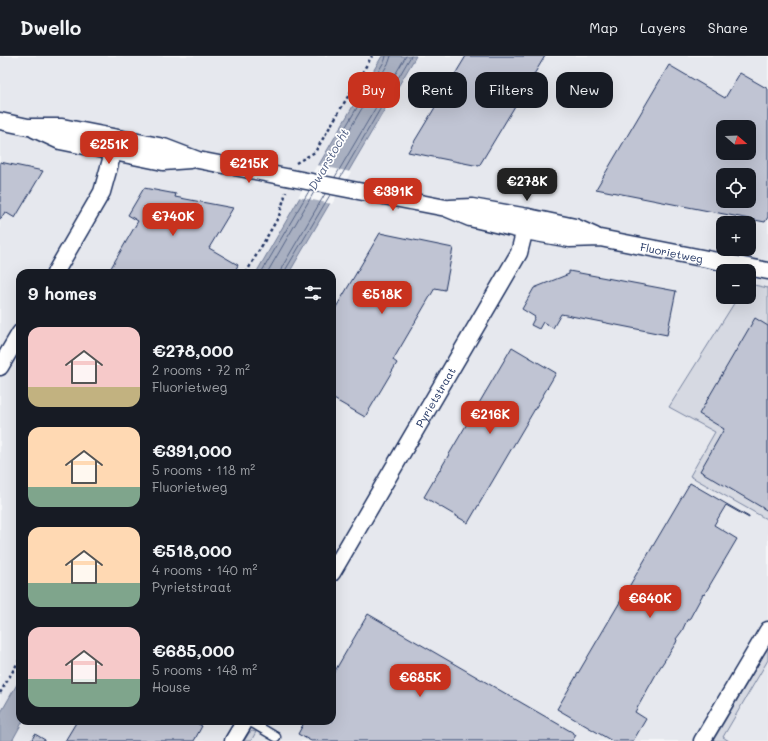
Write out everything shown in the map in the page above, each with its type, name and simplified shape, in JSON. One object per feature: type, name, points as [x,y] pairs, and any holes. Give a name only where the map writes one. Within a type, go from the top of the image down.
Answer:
[{"type":"street","name":"Fluorietweg","points":[[0,121],[28,127],[62,127],[115,145],[164,147],[198,160],[446,208],[472,207],[526,224],[575,227],[600,238],[768,271]]},
{"type":"street","points":[[57,269],[102,192],[115,145]]},
{"type":"street","name":"Pyrietstraat","points":[[336,565],[519,253],[526,224]]},
{"type":"street","points":[[0,367],[16,340]]},
{"type":"street","points":[[702,741],[768,630]]},
{"type":"street","points":[[233,741],[243,725]]},
{"type":"lane","points":[[256,725],[276,737]]},
{"type":"path","points":[[0,693],[16,666]]},
{"type":"shaded area","points":[[0,56],[768,56],[768,741],[0,741]]},
{"type":"shaded area","points":[[756,285],[768,288],[768,520],[690,476],[715,432],[669,407],[734,304],[756,304]]},
{"type":"shaded area","points":[[768,648],[768,660],[723,737],[729,741],[713,741]]},
{"type":"shaded area","points":[[252,731],[256,732],[251,741],[244,741],[249,733]]},
{"type":"water","points":[[382,56],[416,56],[400,83],[400,72],[373,72]]},
{"type":"water","name":"Dwarstocht","points":[[352,108],[386,108],[291,269],[258,269]]},
{"type":"water","points":[[16,686],[16,725],[21,725],[12,741],[0,741],[0,714]]},
{"type":"pier","points":[[317,165],[351,172],[332,204],[298,197]]},
{"type":"building","points":[[466,56],[545,56],[535,72],[475,72],[475,108],[514,108],[479,166],[408,152],[435,108],[467,108],[467,72],[456,72]]},
{"type":"building","points":[[669,65],[725,98],[740,73],[768,89],[768,217],[765,222],[756,220],[756,216],[734,216],[596,189]]},
{"type":"building","points":[[0,162],[43,171],[15,218],[5,212],[0,220]]},
{"type":"building","points":[[144,188],[176,194],[175,197],[233,208],[209,248],[238,265],[236,269],[110,269],[138,221],[128,215]]},
{"type":"building","points":[[380,233],[453,248],[445,290],[435,288],[393,360],[397,363],[365,417],[336,400],[336,307]]},
{"type":"building","points":[[569,271],[676,291],[667,335],[561,314],[553,328],[543,322],[539,329],[531,325],[535,317],[522,309],[534,288],[569,274]]},
{"type":"building","points":[[755,318],[768,326],[768,511],[700,471],[724,429],[699,414]]},
{"type":"building","points":[[512,347],[556,373],[468,523],[424,497]]},
{"type":"building","points":[[690,483],[749,518],[726,505],[714,525],[737,539],[690,618],[687,620],[676,639],[676,643],[659,669],[635,712],[646,719],[633,741],[612,741],[557,709]]},
{"type":"building","points":[[368,614],[576,735],[572,741],[311,741],[298,734],[303,725],[336,725],[336,669]]},
{"type":"building","points":[[75,725],[202,726],[194,741],[65,741]]},
{"type":"building","points":[[35,734],[45,740],[45,741],[31,741]]}]
